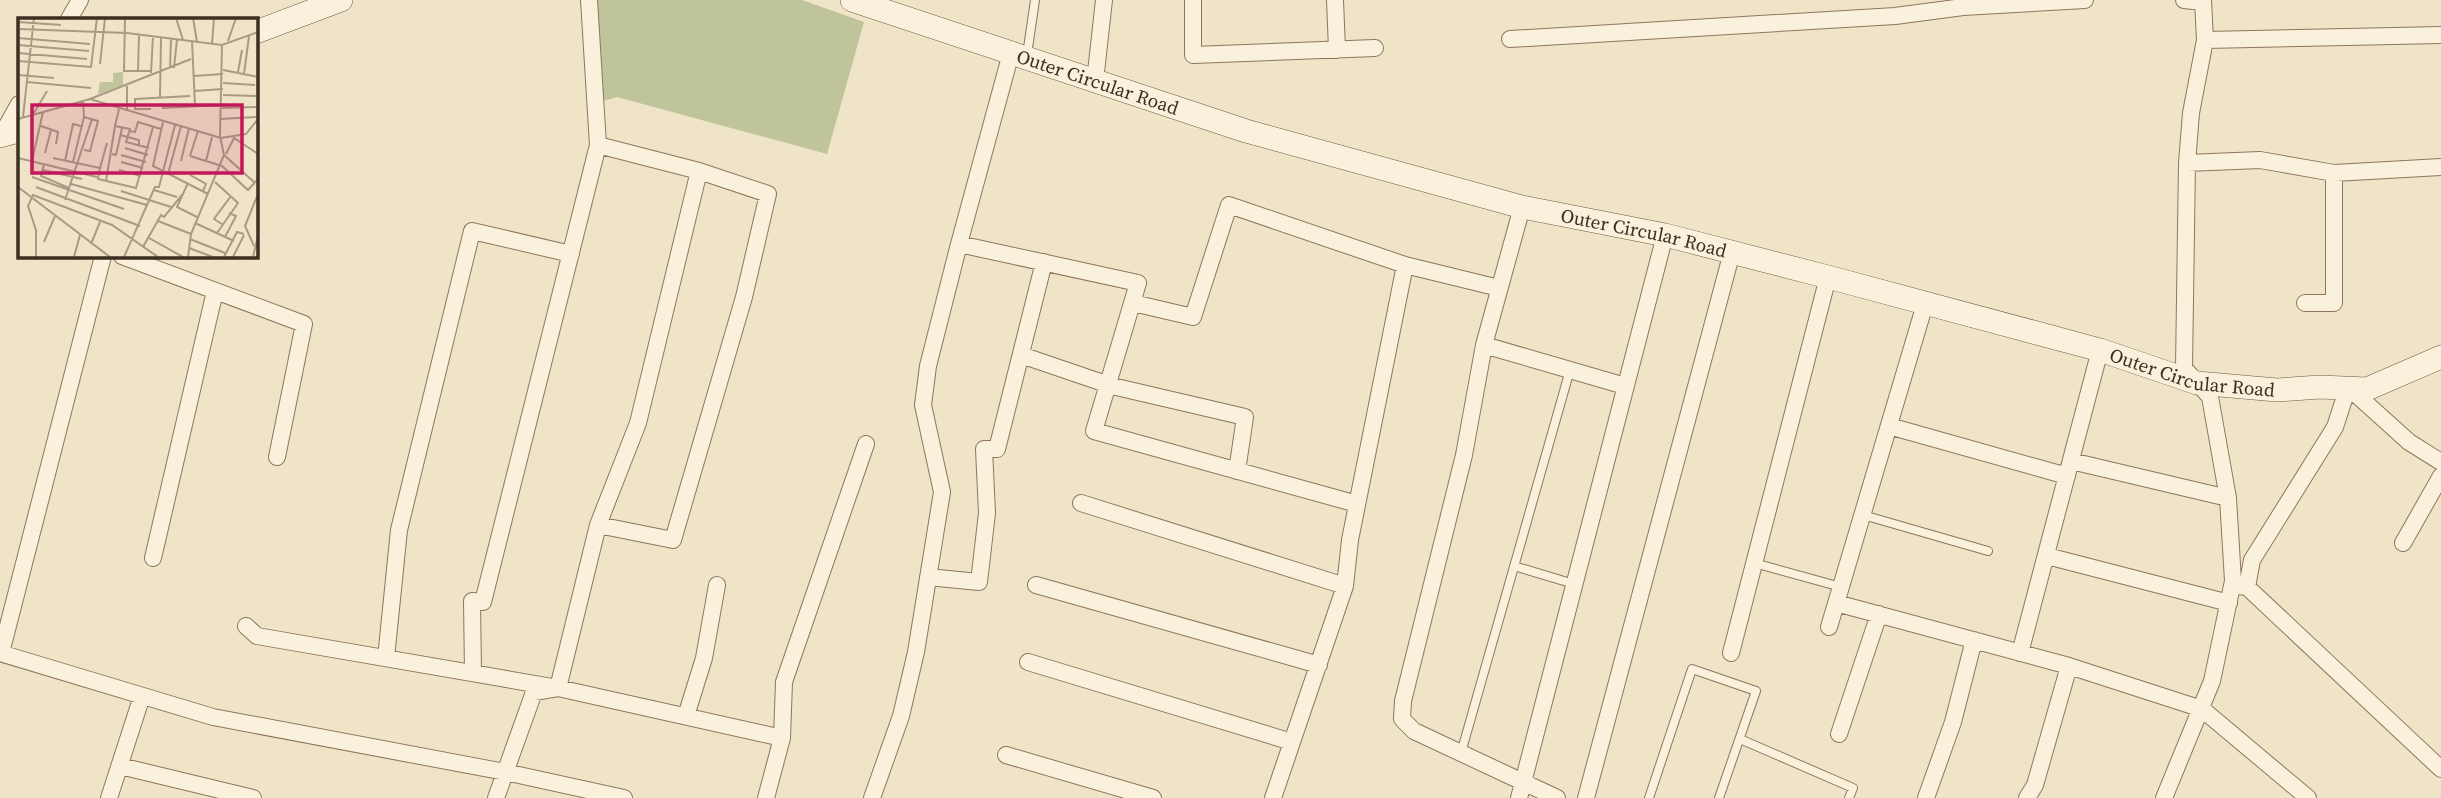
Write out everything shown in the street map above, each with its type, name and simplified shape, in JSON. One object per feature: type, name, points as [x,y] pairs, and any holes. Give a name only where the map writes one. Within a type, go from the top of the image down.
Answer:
[{"type":"main road","points":[[257,32],[341,0]]},
{"type":"main road","name":"Outer Circular Road","points":[[852,0],[1246,131],[1522,207],[1665,235],[2100,349],[2197,383],[2277,390],[2348,387],[2367,389],[2441,357]]},
{"type":"main road","points":[[0,136],[18,131]]},
{"type":"street","points":[[70,18],[80,0]]},
{"type":"street","points":[[473,673],[472,601],[483,602],[598,145],[589,0]]},
{"type":"street","points":[[1095,81],[1104,0]]},
{"type":"street","points":[[1193,0],[1193,55],[1375,48]]},
{"type":"street","points":[[1335,0],[1337,50]]},
{"type":"street","points":[[1510,40],[1894,8],[2085,0]]},
{"type":"street","points":[[2184,0],[2203,1],[2205,40],[2192,113],[2187,163],[2185,368],[2210,397],[2240,586],[2441,769]]},
{"type":"street","points":[[2205,40],[2441,35]]},
{"type":"street","points":[[872,798],[901,716],[916,652],[942,492],[923,405],[928,366],[959,244],[1019,56]]},
{"type":"street","points":[[0,136],[18,106]]},
{"type":"street","points":[[598,145],[699,171],[768,194],[744,297],[673,540],[598,524]]},
{"type":"street","points":[[2187,163],[2260,160],[2334,173],[2441,167]]},
{"type":"street","points":[[558,688],[598,524],[638,423],[699,171]]},
{"type":"street","points":[[2305,303],[2334,303],[2334,173]]},
{"type":"street","points":[[1133,303],[1193,317],[1229,205],[1405,265],[1499,288]]},
{"type":"street","points":[[1522,207],[1484,345],[1464,455],[1403,701],[1402,719],[1415,731],[1461,753],[1522,790],[1557,798]]},
{"type":"street","points":[[386,658],[399,530],[472,231],[570,254]]},
{"type":"street","points":[[1522,790],[1665,235]]},
{"type":"street","points":[[959,244],[1139,283],[1094,431],[1357,504]]},
{"type":"street","points":[[1586,798],[1732,252]]},
{"type":"street","points":[[103,257],[0,653],[213,717],[505,772],[624,798]]},
{"type":"street","points":[[128,257],[162,263],[215,291],[304,324],[277,457]]},
{"type":"street","points":[[928,577],[979,582],[987,513],[984,449],[997,449],[1044,262]]},
{"type":"street","points":[[1273,798],[1345,586],[1357,504],[1405,265]]},
{"type":"street","points":[[1731,653],[1828,277]]},
{"type":"street","points":[[153,558],[215,291]]},
{"type":"street","points":[[1829,627],[1926,304]]},
{"type":"street","points":[[1484,345],[1625,386]]},
{"type":"street","points":[[2021,653],[2100,349]]},
{"type":"street","points":[[1021,355],[1108,384],[1245,417],[1237,471]]},
{"type":"street","points":[[2164,798],[2212,681],[2228,603],[2335,426],[2348,387],[2409,442],[2441,462]]},
{"type":"street","points":[[1889,426],[2069,469],[2228,498]]},
{"type":"street","points":[[766,798],[782,738],[784,682],[866,443]]},
{"type":"street","points":[[2403,543],[2441,477]]},
{"type":"street","points":[[1081,503],[1345,586]]},
{"type":"street","points":[[2047,556],[2228,603]]},
{"type":"street","points":[[686,716],[704,658],[717,585]]},
{"type":"street","points":[[1036,585],[1319,665]]},
{"type":"street","points":[[1838,595],[1879,614],[2069,666],[2202,709],[2308,798]]},
{"type":"street","points":[[1839,734],[1879,614]]},
{"type":"street","points":[[246,626],[257,636],[558,688],[782,738]]},
{"type":"street","points":[[1926,798],[1953,722],[1974,640]]},
{"type":"street","points":[[1028,662],[1292,743]]},
{"type":"street","points":[[2028,798],[2035,785],[2069,666]]},
{"type":"street","points":[[496,798],[534,692],[558,688]]},
{"type":"street","points":[[109,798],[142,696]]},
{"type":"street","points":[[1006,755],[1153,798]]},
{"type":"street","points":[[120,766],[253,798]]},
{"type":"lane","points":[[1019,56],[1035,0]]},
{"type":"lane","points":[[1461,753],[1570,370]]},
{"type":"lane","points":[[1862,515],[1987,551]]},
{"type":"lane","points":[[1754,564],[1838,595]]},
{"type":"lane","points":[[1514,566],[1574,584]]},
{"type":"lane","points":[[1649,798],[1692,668],[1756,691],[1719,798]]},
{"type":"lane","points":[[1740,739],[1853,788],[1849,798]]},
{"type":"green space","points":[[592,0],[802,0],[864,22],[827,154],[617,97],[597,103]]}]
